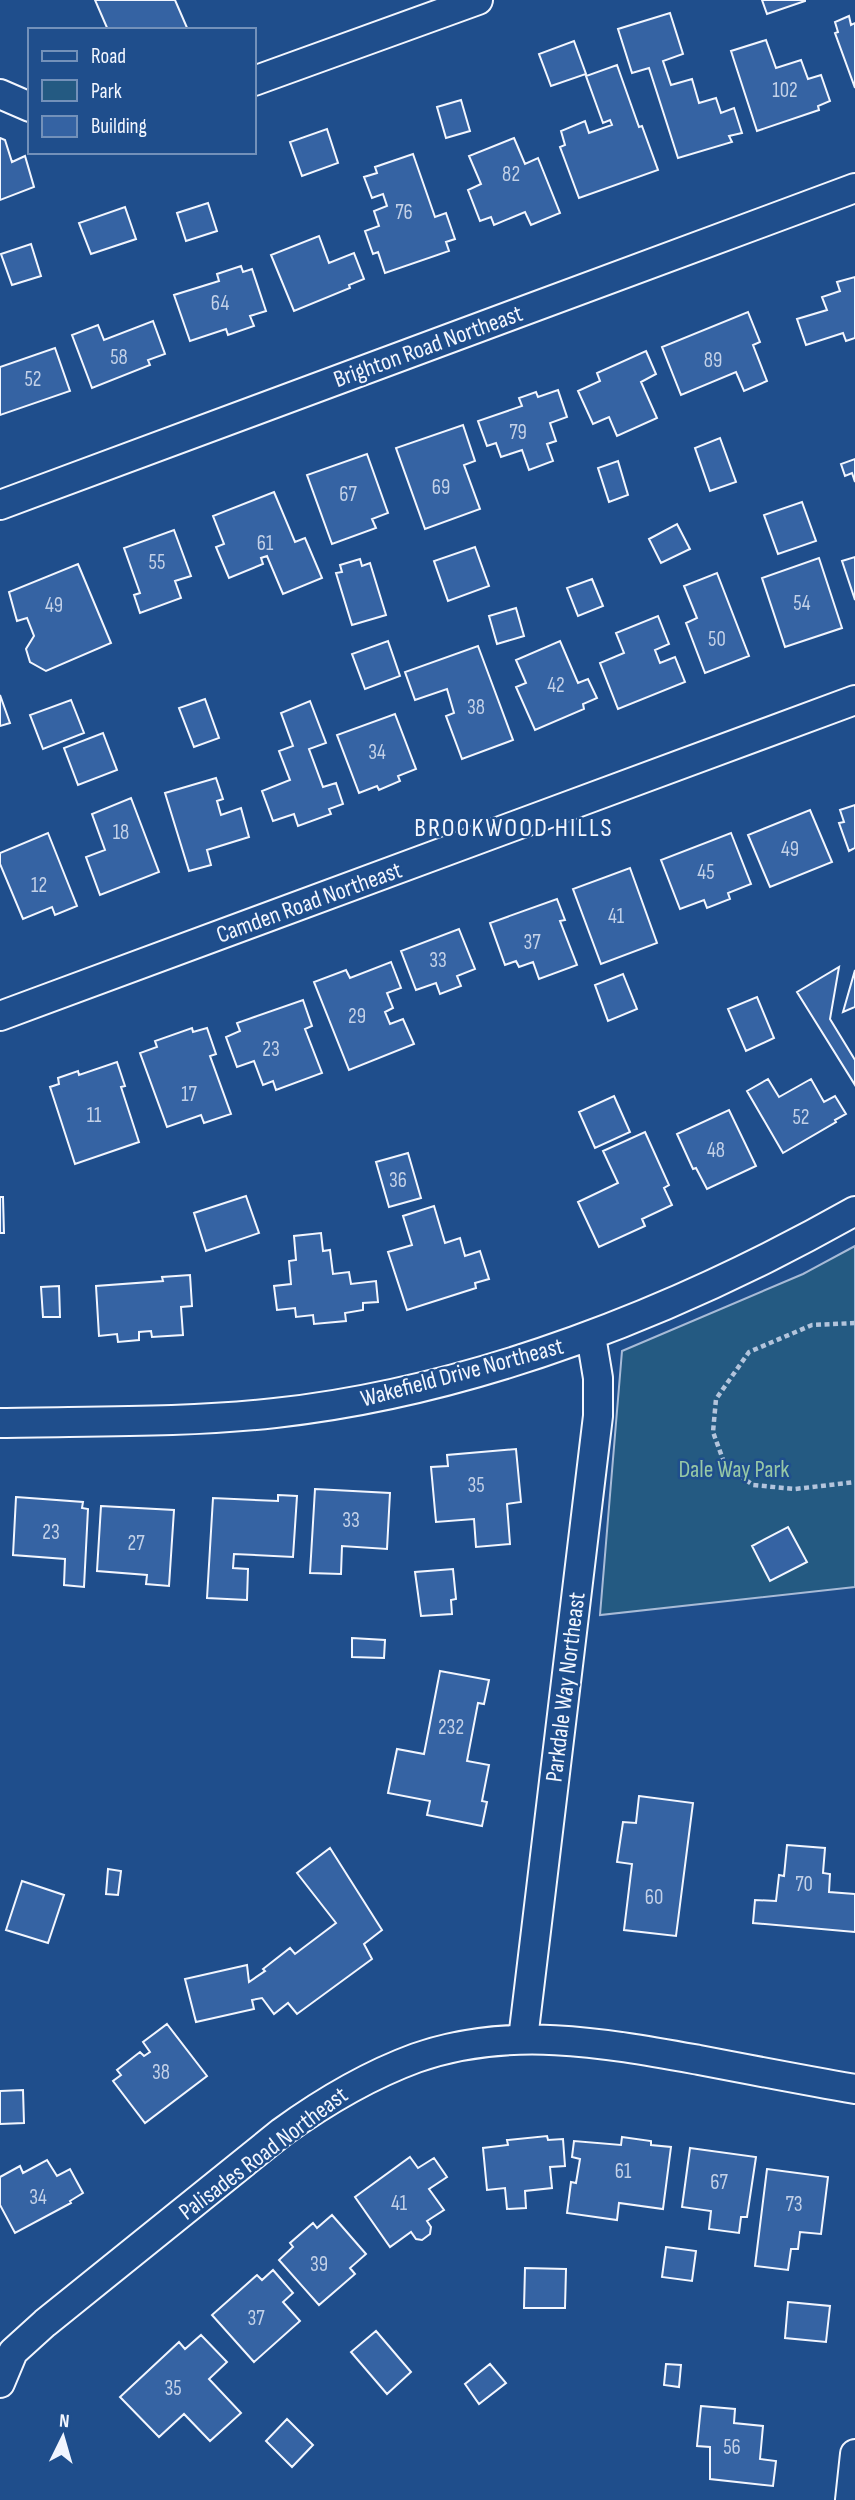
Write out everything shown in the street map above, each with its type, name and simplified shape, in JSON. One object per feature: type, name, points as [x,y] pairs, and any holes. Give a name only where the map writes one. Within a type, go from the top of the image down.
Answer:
[{"type":"street","points":[[256,79],[478,0]]},
{"type":"street","points":[[0,94],[28,106]]},
{"type":"street","name":"Brighton Road Northeast","points":[[0,505],[855,188]]},
{"type":"street","name":"Camden Road Northeast","points":[[0,1016],[855,700]]},
{"type":"street","name":"Wakefield Drive Northeast","points":[[0,1423],[187,1419],[274,1413],[339,1404],[429,1386],[591,1336],[686,1296],[820,1231],[855,1211]]},
{"type":"street","name":"Parkdale Way Northeast","points":[[523,2039],[598,1416],[598,1378],[591,1336]]},
{"type":"street","name":"Palisades Road Northeast","points":[[6,2350],[45,2323],[272,2140],[322,2103],[366,2079],[419,2057],[474,2044],[523,2039],[608,2043],[855,2090]]},
{"type":"street","points":[[0,2383],[6,2350]]},
{"type":"street","points":[[850,2500],[855,2454]]},
{"type":"path","points":[[855,1323],[812,1325],[749,1352],[716,1399],[713,1432],[725,1465],[753,1485],[795,1489],[855,1482]]},
{"type":"green space","name":"Dale Way Park","points":[[855,1246],[855,1587],[600,1615],[622,1351],[803,1274]]},
{"type":"building","points":[[95,0],[175,0],[187,28],[107,28]]},
{"type":"building","points":[[762,0],[805,0],[805,1],[767,14]]},
{"type":"building","points":[[670,13],[683,54],[663,61],[671,85],[692,79],[699,103],[716,98],[721,113],[734,108],[742,133],[729,136],[732,142],[678,158],[649,68],[632,73],[618,29]]},
{"type":"building","points":[[849,16],[851,25],[855,23],[855,88],[835,33],[838,32],[835,22]]},
{"type":"building","points":[[766,40],[776,68],[801,60],[808,79],[821,75],[830,101],[818,106],[819,110],[757,131],[731,51]]},
{"type":"building","points":[[574,41],[586,74],[551,86],[539,54]]},
{"type":"building","points":[[617,65],[658,170],[579,198],[560,147],[565,145],[561,131],[585,121],[589,133],[612,125],[610,120],[603,123],[586,76]]},
{"type":"building","points":[[461,100],[470,131],[446,138],[437,107]]},
{"type":"building","points":[[327,129],[338,163],[302,176],[290,142]]},
{"type":"building","points":[[0,138],[5,140],[12,162],[25,156],[34,187],[0,200]]},
{"type":"building","points":[[514,138],[525,164],[538,158],[560,213],[531,225],[525,212],[494,225],[491,217],[480,221],[468,190],[481,184],[469,156]]},
{"type":"building","points":[[413,154],[435,217],[446,213],[455,239],[446,242],[449,251],[385,273],[378,252],[373,254],[365,231],[379,226],[374,211],[387,206],[383,194],[372,198],[364,177],[377,173],[375,167]]},
{"type":"building","points":[[208,203],[217,231],[186,241],[177,213]]},
{"type":"building","points":[[125,207],[136,239],[91,254],[79,223]]},
{"type":"building","points":[[319,236],[329,263],[354,253],[364,279],[349,285],[350,288],[294,311],[271,255]]},
{"type":"building","points":[[31,244],[41,276],[12,285],[1,254]]},
{"type":"building","points":[[241,266],[243,272],[252,269],[266,311],[250,316],[254,326],[228,335],[226,329],[190,341],[174,295],[219,281],[217,274]]},
{"type":"building","points":[[855,277],[855,338],[846,341],[843,333],[806,345],[797,319],[827,310],[822,297],[840,291],[837,282]]},
{"type":"building","points":[[748,312],[760,342],[753,345],[767,381],[744,391],[736,372],[681,395],[662,347]]},
{"type":"building","points":[[153,321],[165,354],[148,360],[150,365],[92,388],[72,335],[98,325],[104,340]]},
{"type":"building","points":[[55,348],[70,391],[0,415],[0,367]]},
{"type":"building","points":[[646,351],[656,374],[641,382],[657,418],[617,436],[609,417],[593,424],[578,391],[600,381],[597,373]]},
{"type":"building","points":[[558,390],[567,417],[550,423],[556,441],[547,444],[553,461],[529,470],[522,450],[501,457],[496,443],[487,446],[478,421],[522,406],[519,398],[536,392],[538,397]]},
{"type":"building","points":[[463,425],[475,461],[464,465],[480,509],[425,529],[396,448]]},
{"type":"building","points":[[720,438],[736,482],[710,491],[695,448]]},
{"type":"building","points":[[367,454],[388,513],[372,519],[376,528],[332,544],[307,475]]},
{"type":"building","points":[[855,459],[855,482],[852,473],[845,476],[841,464]]},
{"type":"building","points":[[618,461],[628,495],[609,502],[598,468]]},
{"type":"building","points":[[274,492],[295,542],[305,538],[322,578],[283,594],[267,556],[261,558],[263,564],[229,578],[216,547],[224,544],[213,516]]},
{"type":"building","points":[[802,502],[816,541],[778,554],[764,515]]},
{"type":"building","points":[[677,524],[690,549],[661,563],[649,539]]},
{"type":"building","points":[[174,530],[191,576],[175,581],[181,598],[140,613],[134,595],[140,593],[124,548]]},
{"type":"building","points":[[475,547],[489,586],[448,601],[434,561]]},
{"type":"building","points":[[855,557],[855,600],[842,561]]},
{"type":"building","points":[[819,558],[842,628],[785,647],[762,578]]},
{"type":"building","points":[[360,559],[362,566],[370,563],[386,615],[352,625],[336,573],[342,572],[340,565]]},
{"type":"building","points":[[78,564],[111,643],[46,671],[30,662],[26,649],[34,636],[27,618],[17,621],[9,592]]},
{"type":"building","points":[[717,573],[749,656],[705,673],[686,623],[697,618],[684,586]]},
{"type":"building","points":[[592,579],[603,606],[578,616],[567,588]]},
{"type":"building","points":[[516,608],[524,636],[497,644],[489,616]]},
{"type":"building","points":[[658,616],[669,644],[655,650],[660,663],[675,657],[685,682],[618,709],[600,663],[624,653],[616,633]]},
{"type":"building","points":[[388,641],[400,676],[365,689],[352,654]]},
{"type":"building","points":[[560,641],[578,683],[588,679],[597,698],[583,704],[584,709],[535,730],[516,687],[526,683],[516,660]]},
{"type":"building","points":[[478,646],[513,740],[462,759],[446,716],[454,713],[447,689],[415,700],[405,672]]},
{"type":"building","points":[[0,695],[10,723],[0,726]]},
{"type":"building","points":[[205,699],[219,738],[194,747],[179,708]]},
{"type":"building","points":[[71,700],[84,733],[43,749],[30,715]]},
{"type":"building","points":[[310,701],[326,743],[309,749],[323,787],[336,783],[343,804],[329,809],[331,814],[298,826],[294,814],[273,821],[262,791],[290,780],[279,751],[293,746],[281,713]]},
{"type":"building","points":[[395,714],[416,769],[398,776],[400,781],[379,790],[377,786],[359,793],[337,735]]},
{"type":"building","points":[[103,733],[117,770],[78,785],[64,748]]},
{"type":"building","points":[[216,778],[223,799],[217,801],[221,815],[241,808],[249,837],[207,850],[211,865],[189,871],[165,793]]},
{"type":"building","points":[[131,798],[159,872],[100,895],[86,857],[105,850],[92,814]]},
{"type":"building","points":[[855,805],[855,848],[849,851],[839,823],[844,822],[840,810]]},
{"type":"building","points":[[810,810],[832,862],[770,887],[748,835]]},
{"type":"building","points":[[48,833],[77,906],[55,915],[52,907],[23,919],[0,864],[0,853]]},
{"type":"building","points":[[731,833],[751,884],[728,893],[730,899],[707,908],[704,900],[680,909],[661,860]]},
{"type":"building","points":[[630,868],[657,943],[601,964],[573,889]]},
{"type":"building","points":[[557,899],[565,920],[560,921],[577,965],[539,979],[533,962],[519,967],[516,961],[505,965],[490,923]]},
{"type":"building","points":[[459,929],[475,969],[457,976],[461,986],[440,994],[436,983],[416,990],[401,951]]},
{"type":"building","points":[[391,962],[401,988],[387,993],[393,1008],[385,1012],[390,1024],[403,1019],[414,1044],[349,1070],[314,982],[346,970],[350,978]]},
{"type":"building","points":[[839,967],[830,1019],[855,1060],[855,1085],[797,992]]},
{"type":"building","points":[[855,970],[855,1007],[843,1012]]},
{"type":"building","points":[[623,974],[637,1009],[608,1021],[595,985]]},
{"type":"building","points":[[757,997],[774,1038],[746,1051],[728,1009]]},
{"type":"building","points":[[303,1000],[312,1026],[305,1029],[322,1073],[276,1090],[273,1081],[263,1085],[254,1061],[237,1067],[226,1037],[240,1031],[237,1023]]},
{"type":"building","points":[[192,1028],[193,1032],[207,1028],[216,1054],[210,1056],[231,1114],[204,1123],[201,1115],[167,1127],[140,1053],[157,1047],[155,1041]]},
{"type":"building","points":[[117,1062],[125,1086],[121,1087],[139,1142],[75,1164],[50,1087],[59,1084],[58,1078],[78,1071],[79,1075]]},
{"type":"building","points":[[768,1079],[779,1097],[811,1079],[824,1102],[835,1096],[846,1114],[783,1153],[747,1091]]},
{"type":"building","points":[[614,1096],[630,1132],[595,1148],[579,1112]]},
{"type":"building","points":[[729,1110],[756,1166],[707,1189],[696,1168],[693,1169],[677,1134]]},
{"type":"building","points":[[645,1132],[669,1185],[664,1188],[672,1205],[642,1219],[645,1226],[599,1247],[578,1202],[618,1183],[603,1151]]},
{"type":"building","points":[[408,1153],[421,1198],[389,1207],[376,1162]]},
{"type":"building","points":[[246,1196],[259,1233],[206,1251],[194,1213]]},
{"type":"building","points":[[0,1197],[3,1197],[4,1233],[0,1233]]},
{"type":"building","points":[[434,1206],[445,1243],[460,1238],[465,1256],[480,1251],[489,1279],[475,1283],[476,1288],[407,1310],[388,1252],[412,1245],[403,1216]]},
{"type":"building","points":[[321,1233],[323,1251],[330,1250],[333,1274],[349,1272],[351,1284],[376,1281],[378,1302],[363,1303],[363,1310],[345,1313],[346,1321],[314,1324],[313,1315],[296,1317],[295,1308],[277,1310],[274,1286],[291,1284],[289,1261],[296,1260],[294,1236]]},
{"type":"building","points":[[190,1275],[192,1306],[181,1307],[183,1335],[152,1337],[151,1331],[139,1332],[139,1340],[118,1342],[117,1334],[99,1336],[96,1286],[163,1281],[162,1277]]},
{"type":"building","points":[[59,1286],[60,1317],[43,1317],[41,1287]]},
{"type":"building","points":[[516,1449],[521,1502],[507,1504],[510,1544],[476,1547],[474,1519],[436,1522],[431,1467],[448,1466],[447,1455]]},
{"type":"building","points":[[315,1489],[390,1493],[387,1549],[342,1546],[341,1574],[310,1573]]},
{"type":"building","points":[[278,1495],[297,1496],[293,1557],[234,1554],[233,1568],[248,1569],[247,1600],[207,1598],[213,1498],[278,1501]]},
{"type":"building","points":[[16,1497],[83,1502],[82,1508],[88,1509],[84,1587],[64,1585],[65,1559],[13,1555]]},
{"type":"building","points":[[101,1506],[174,1510],[169,1586],[146,1584],[147,1575],[97,1571]]},
{"type":"building","points":[[788,1527],[807,1562],[770,1581],[752,1546]]},
{"type":"building","points":[[453,1569],[456,1599],[451,1600],[452,1614],[421,1616],[415,1572]]},
{"type":"building","points":[[352,1638],[385,1640],[384,1658],[352,1657]]},
{"type":"building","points":[[440,1671],[489,1680],[484,1704],[478,1703],[467,1761],[489,1765],[482,1801],[487,1802],[482,1826],[427,1815],[430,1801],[388,1793],[397,1749],[424,1754]]},
{"type":"building","points":[[639,1796],[693,1803],[676,1936],[624,1930],[632,1864],[617,1862],[623,1822],[636,1823]]},
{"type":"building","points":[[787,1845],[825,1848],[823,1873],[830,1874],[829,1892],[855,1894],[855,1932],[753,1923],[755,1900],[776,1901],[779,1875],[784,1876]]},
{"type":"building","points":[[330,1848],[382,1930],[364,1944],[372,1959],[297,2014],[288,2003],[274,2014],[262,1998],[252,2000],[254,2009],[196,2022],[185,1979],[247,1965],[249,1982],[290,1948],[295,1954],[336,1923],[297,1873]]},
{"type":"building","points":[[108,1869],[121,1871],[118,1895],[106,1894]]},
{"type":"building","points":[[22,1881],[64,1895],[48,1943],[6,1930]]},
{"type":"building","points":[[167,2024],[207,2076],[145,2123],[113,2081],[121,2075],[117,2070],[140,2052],[144,2056],[150,2052],[143,2042]]},
{"type":"building","points":[[23,2090],[24,2123],[0,2124],[0,2091]]},
{"type":"building","points":[[547,2136],[548,2140],[563,2139],[565,2166],[550,2167],[552,2188],[525,2191],[526,2208],[507,2209],[505,2188],[487,2190],[483,2148],[508,2145],[507,2140]]},
{"type":"building","points":[[622,2137],[671,2147],[663,2209],[619,2203],[617,2220],[567,2213],[571,2182],[576,2183],[580,2159],[572,2157],[574,2141],[621,2145]]},
{"type":"building","points":[[690,2148],[756,2157],[747,2217],[741,2217],[739,2233],[709,2229],[711,2211],[682,2207]]},
{"type":"building","points":[[410,2157],[418,2168],[434,2158],[447,2177],[429,2189],[444,2210],[427,2221],[431,2227],[430,2234],[422,2240],[416,2239],[411,2232],[390,2247],[355,2197]]},
{"type":"building","points":[[47,2160],[57,2176],[70,2169],[83,2193],[70,2201],[71,2203],[15,2233],[0,2205],[0,2177],[20,2166],[23,2173]]},
{"type":"building","points":[[767,2169],[828,2177],[821,2234],[800,2232],[798,2249],[791,2249],[788,2270],[755,2266]]},
{"type":"building","points":[[332,2215],[366,2254],[350,2268],[355,2274],[319,2305],[279,2260],[293,2247],[290,2243],[313,2223],[317,2228]]},
{"type":"building","points":[[666,2247],[696,2251],[692,2281],[662,2277]]},
{"type":"building","points":[[525,2268],[566,2269],[565,2308],[524,2308]]},
{"type":"building","points":[[273,2270],[293,2293],[283,2302],[300,2321],[254,2362],[212,2315],[257,2275],[262,2280]]},
{"type":"building","points":[[788,2302],[830,2306],[826,2342],[785,2338]]},
{"type":"building","points":[[376,2331],[411,2372],[387,2394],[351,2352]]},
{"type":"building","points":[[201,2335],[227,2362],[209,2379],[241,2413],[210,2441],[184,2414],[159,2437],[120,2397],[179,2342],[185,2349]]},
{"type":"building","points":[[490,2364],[506,2383],[479,2404],[465,2384]]},
{"type":"building","points":[[666,2364],[681,2365],[679,2387],[664,2385]]},
{"type":"building","points":[[701,2406],[735,2409],[734,2423],[763,2426],[760,2459],[776,2461],[773,2486],[710,2479],[710,2447],[697,2446]]},
{"type":"building","points":[[287,2419],[313,2445],[292,2467],[266,2441]]},
{"type":"district","name":"BROOKWOOD HILLS","points":[[514,827]]}]
